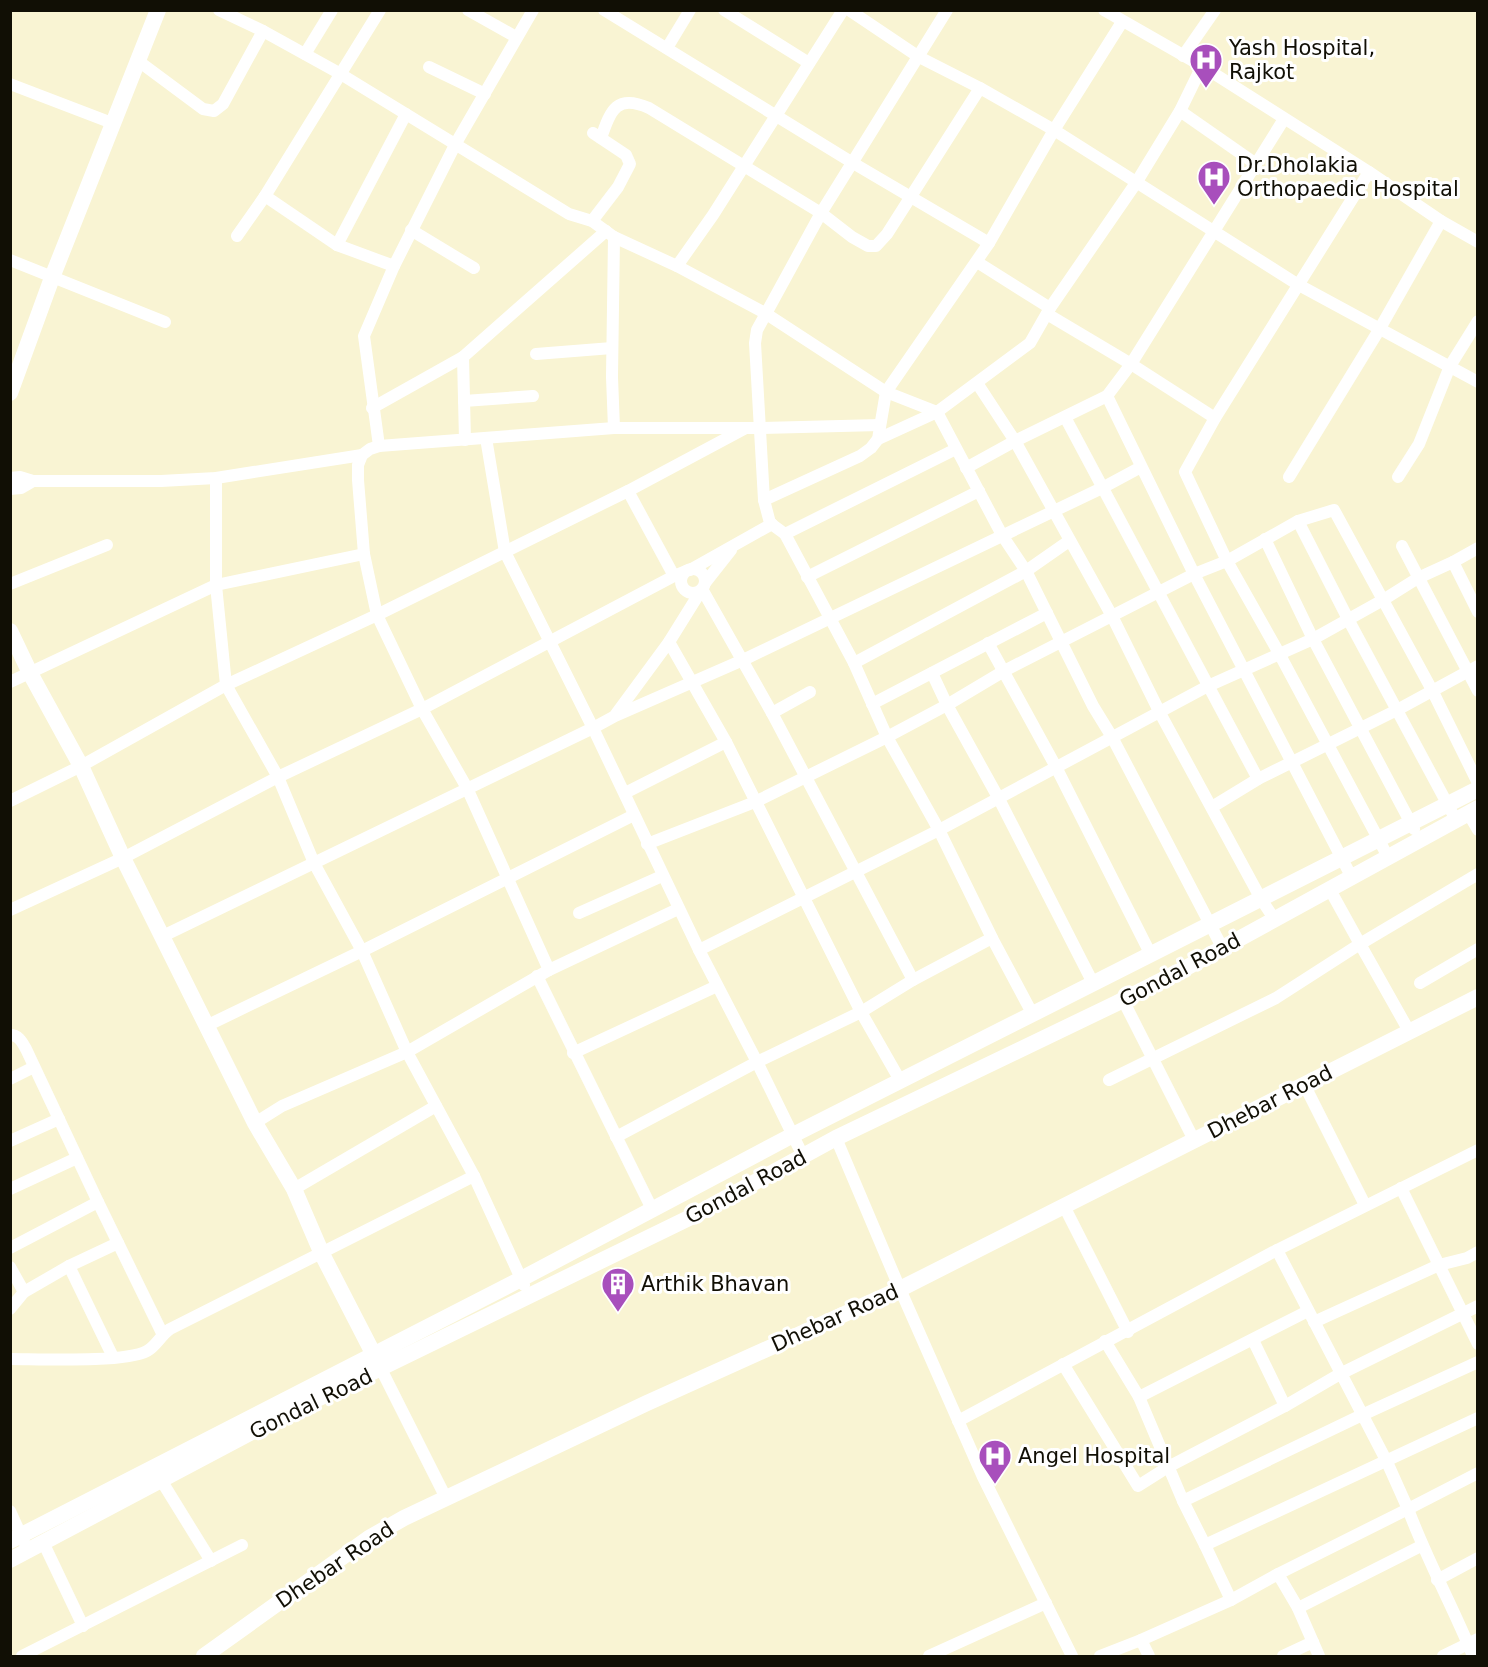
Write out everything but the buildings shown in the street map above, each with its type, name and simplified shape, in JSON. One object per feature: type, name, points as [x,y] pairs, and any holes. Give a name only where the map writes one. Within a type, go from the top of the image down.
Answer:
[{"type":"main road","points":[[10,393],[53,275],[158,10]]},
{"type":"main road","points":[[10,631],[30,673],[81,766],[123,858],[206,1026],[255,1123],[294,1190],[322,1254],[378,1362]]},
{"type":"main road","name":"Gondal Road","points":[[10,1560],[20,1542],[378,1362],[531,1296],[691,1217],[836,1138],[1123,1000],[1223,949],[1329,888],[1420,841],[1462,812],[1478,789]]},
{"type":"main road","name":"Gondal Road","points":[[20,1542],[43,1542],[278,1418],[521,1279],[652,1209],[1150,953],[1411,824],[1462,812]]},
{"type":"main road","name":"Dhebar Road","points":[[204,1656],[369,1538],[446,1498],[637,1408],[900,1289],[1478,997]]},
{"type":"street","points":[[219,10],[305,54],[456,143],[569,214],[592,221],[610,234],[677,266],[764,315],[886,392],[937,412],[1002,535],[1026,571],[1093,706],[1112,737],[1223,949]]},
{"type":"street","points":[[305,54],[332,10]]},
{"type":"street","points":[[237,236],[265,196],[380,10]]},
{"type":"street","points":[[468,10],[516,37]]},
{"type":"street","points":[[379,446],[372,408],[364,336],[394,266],[456,143],[533,10]]},
{"type":"street","points":[[604,10],[854,164],[989,243]]},
{"type":"street","points":[[667,48],[690,10]]},
{"type":"street","points":[[724,10],[809,63]]},
{"type":"street","points":[[677,266],[713,215],[843,10]]},
{"type":"street","points":[[849,10],[919,57],[1054,130],[1297,284],[1478,382]]},
{"type":"street","points":[[947,10],[854,164],[821,213],[757,330],[754,343],[764,500],[772,524],[785,534],[854,663],[887,736],[939,830],[1032,1013]]},
{"type":"street","points":[[1104,10],[1202,66],[1369,172],[1441,221],[1478,242]]},
{"type":"street","points":[[1183,56],[1215,10]]},
{"type":"street","points":[[878,439],[886,392],[977,262],[1054,130],[1122,22]]},
{"type":"street","points":[[137,60],[203,109],[214,111],[223,104],[263,31]]},
{"type":"street","points":[[764,500],[860,456],[878,439],[937,412],[1030,343],[1048,311],[1136,183],[1180,111],[1202,66]]},
{"type":"street","points":[[429,67],[485,94]]},
{"type":"street","points":[[10,84],[112,123]]},
{"type":"street","points":[[592,221],[618,187],[630,164],[626,155],[597,135],[619,104],[634,102],[649,108],[744,165],[821,213],[852,237],[868,246],[876,246],[887,234],[980,88]]},
{"type":"street","points":[[1180,111],[1256,164]]},
{"type":"street","points":[[337,245],[406,114]]},
{"type":"street","points":[[966,468],[1107,396],[1131,364],[1284,119]]},
{"type":"street","points":[[1369,172],[1215,418],[1186,469],[1186,477],[1227,561],[1388,857]]},
{"type":"street","points":[[265,196],[337,245],[394,266]]},
{"type":"street","points":[[1289,477],[1379,330],[1441,221]]},
{"type":"street","points":[[411,231],[474,267]]},
{"type":"street","points":[[610,234],[614,428]]},
{"type":"street","points":[[372,408],[463,357],[610,234]]},
{"type":"street","points":[[10,260],[53,275],[80,289],[165,322]]},
{"type":"street","points":[[977,262],[1048,311],[1215,418]]},
{"type":"street","points":[[1398,477],[1419,444],[1450,366],[1478,321]]},
{"type":"street","points":[[536,354],[612,348]]},
{"type":"street","points":[[463,357],[465,440]]},
{"type":"street","points":[[977,383],[1015,441],[1112,616],[1160,713],[1261,899],[1275,920]]},
{"type":"street","points":[[464,401],[533,396]]},
{"type":"street","points":[[1107,396],[1194,574],[1351,876]]},
{"type":"street","points":[[1065,417],[1258,779]]},
{"type":"street","points":[[10,478],[20,477],[33,481],[161,481],[216,478],[362,455],[379,446],[614,428],[880,425]]},
{"type":"street","points":[[10,801],[81,766],[226,685],[505,552],[628,491],[745,428]]},
{"type":"street","points":[[486,438],[505,552],[625,793],[646,844],[678,909],[803,1156]]},
{"type":"street","points":[[785,534],[956,449]]},
{"type":"street","points":[[362,455],[358,465],[358,480],[364,554],[377,615],[422,708],[467,788],[549,970]]},
{"type":"street","points":[[163,936],[615,716],[743,660],[1102,488],[1141,466]]},
{"type":"street","points":[[216,478],[216,585],[226,685],[278,777],[314,863],[362,951],[407,1052],[474,1176],[531,1296]]},
{"type":"street","points":[[10,489],[21,488],[33,481]]},
{"type":"street","points":[[628,491],[683,572],[681,582],[684,590],[692,594],[704,586]]},
{"type":"street","points":[[807,577],[979,491]]},
{"type":"street","points":[[646,844],[755,802],[947,705],[1004,671],[1194,574],[1227,561],[1298,521],[1334,510],[1432,690],[1478,783]]},
{"type":"street","points":[[1298,521],[1397,710],[1462,812],[1478,830]]},
{"type":"street","points":[[10,910],[123,858],[278,777],[422,708],[772,524]]},
{"type":"street","points":[[1265,539],[1312,639],[1420,841]]},
{"type":"street","points":[[854,663],[1026,571],[1069,541]]},
{"type":"street","points":[[615,716],[669,642],[704,586],[735,544]]},
{"type":"street","points":[[10,584],[107,545]]},
{"type":"street","points":[[1402,546],[1418,578],[1472,668],[1478,692]]},
{"type":"street","points":[[699,950],[939,830],[1208,686],[1312,639],[1418,578],[1478,548]]},
{"type":"street","points":[[10,682],[216,585],[364,554]]},
{"type":"street","points":[[1453,562],[1478,612]]},
{"type":"street","points":[[683,572],[701,572],[704,586],[913,980]]},
{"type":"street","points":[[872,704],[1047,612]]},
{"type":"street","points":[[669,642],[726,742],[861,1012],[901,1082]]},
{"type":"street","points":[[988,643],[1056,767],[1150,953]]},
{"type":"street","points":[[1212,807],[1258,779],[1397,710],[1472,668]]},
{"type":"street","points":[[932,673],[947,705],[999,798],[1093,983]]},
{"type":"street","points":[[772,713],[810,692]]},
{"type":"street","points":[[625,793],[726,742]]},
{"type":"street","points":[[206,1026],[634,815]]},
{"type":"street","points":[[1109,1080],[1276,998],[1360,944],[1478,874]]},
{"type":"street","points":[[579,913],[662,876]]},
{"type":"street","points":[[1329,888],[1409,1031]]},
{"type":"street","points":[[255,1123],[282,1107],[407,1052],[537,975],[678,909]]},
{"type":"street","points":[[616,1137],[757,1062],[861,1012],[913,980],[992,938]]},
{"type":"street","points":[[1420,983],[1478,949]]},
{"type":"street","points":[[537,975],[573,1053],[652,1209]]},
{"type":"street","points":[[573,1053],[717,986]]},
{"type":"street","points":[[1123,1000],[1194,1140]]},
{"type":"street","points":[[10,1035],[21,1039],[163,1335]]},
{"type":"street","points":[[10,1079],[34,1066]]},
{"type":"street","points":[[1304,1084],[1365,1205]]},
{"type":"street","points":[[294,1190],[436,1106]]},
{"type":"street","points":[[10,1141],[59,1119]]},
{"type":"street","points":[[836,1138],[983,1477],[1072,1656]]},
{"type":"street","points":[[958,1421],[1105,1341],[1128,1332],[1277,1250],[1478,1150]]},
{"type":"street","points":[[10,1189],[77,1158]]},
{"type":"street","points":[[10,1359],[113,1357],[143,1353],[153,1347],[163,1335],[474,1176]]},
{"type":"street","points":[[1401,1188],[1478,1344]]},
{"type":"street","points":[[10,1248],[98,1202]]},
{"type":"street","points":[[1064,1206],[1128,1332]]},
{"type":"street","points":[[10,1309],[24,1292],[69,1266],[118,1243]]},
{"type":"street","points":[[1277,1250],[1387,1462],[1437,1580],[1473,1642],[1473,1656]]},
{"type":"street","points":[[1139,1397],[1253,1340],[1439,1265],[1467,1258],[1478,1252]]},
{"type":"street","points":[[69,1266],[113,1357]]},
{"type":"street","points":[[10,1267],[24,1292]]},
{"type":"street","points":[[1063,1364],[1138,1486],[1168,1467],[1285,1406],[1340,1374],[1478,1306]]},
{"type":"street","points":[[1253,1340],[1285,1406]]},
{"type":"street","points":[[1105,1341],[1139,1397],[1183,1501],[1231,1600]]},
{"type":"street","points":[[378,1362],[446,1498]]},
{"type":"street","points":[[1183,1501],[1478,1362]]},
{"type":"street","points":[[1205,1545],[1478,1418]]},
{"type":"street","points":[[1100,1656],[1231,1600],[1478,1473]]},
{"type":"street","points":[[161,1480],[211,1561]]},
{"type":"street","points":[[10,1511],[20,1542]]},
{"type":"street","points":[[43,1542],[83,1626]]},
{"type":"street","points":[[22,1656],[242,1545]]},
{"type":"street","points":[[1298,1608],[1422,1546]]},
{"type":"street","points":[[1437,1580],[1478,1558]]},
{"type":"street","points":[[1278,1574],[1298,1608],[1319,1656]]},
{"type":"street","points":[[929,1656],[1046,1603]]},
{"type":"street","points":[[1141,1640],[1149,1656]]},
{"type":"street","points":[[1283,1656],[1312,1642]]},
{"type":"street","points":[[1443,1656],[1473,1642]]},
{"type":"place","name":"Yash Hospital, Rajkot","points":[[1206,89]]},
{"type":"place","name":"Dr.Dholakia Orthopaedic Hospital","points":[[1214,206]]},
{"type":"place","name":"Arthik Bhavan","points":[[618,1313]]},
{"type":"place","name":"Angel Hospital","points":[[995,1485]]}]
